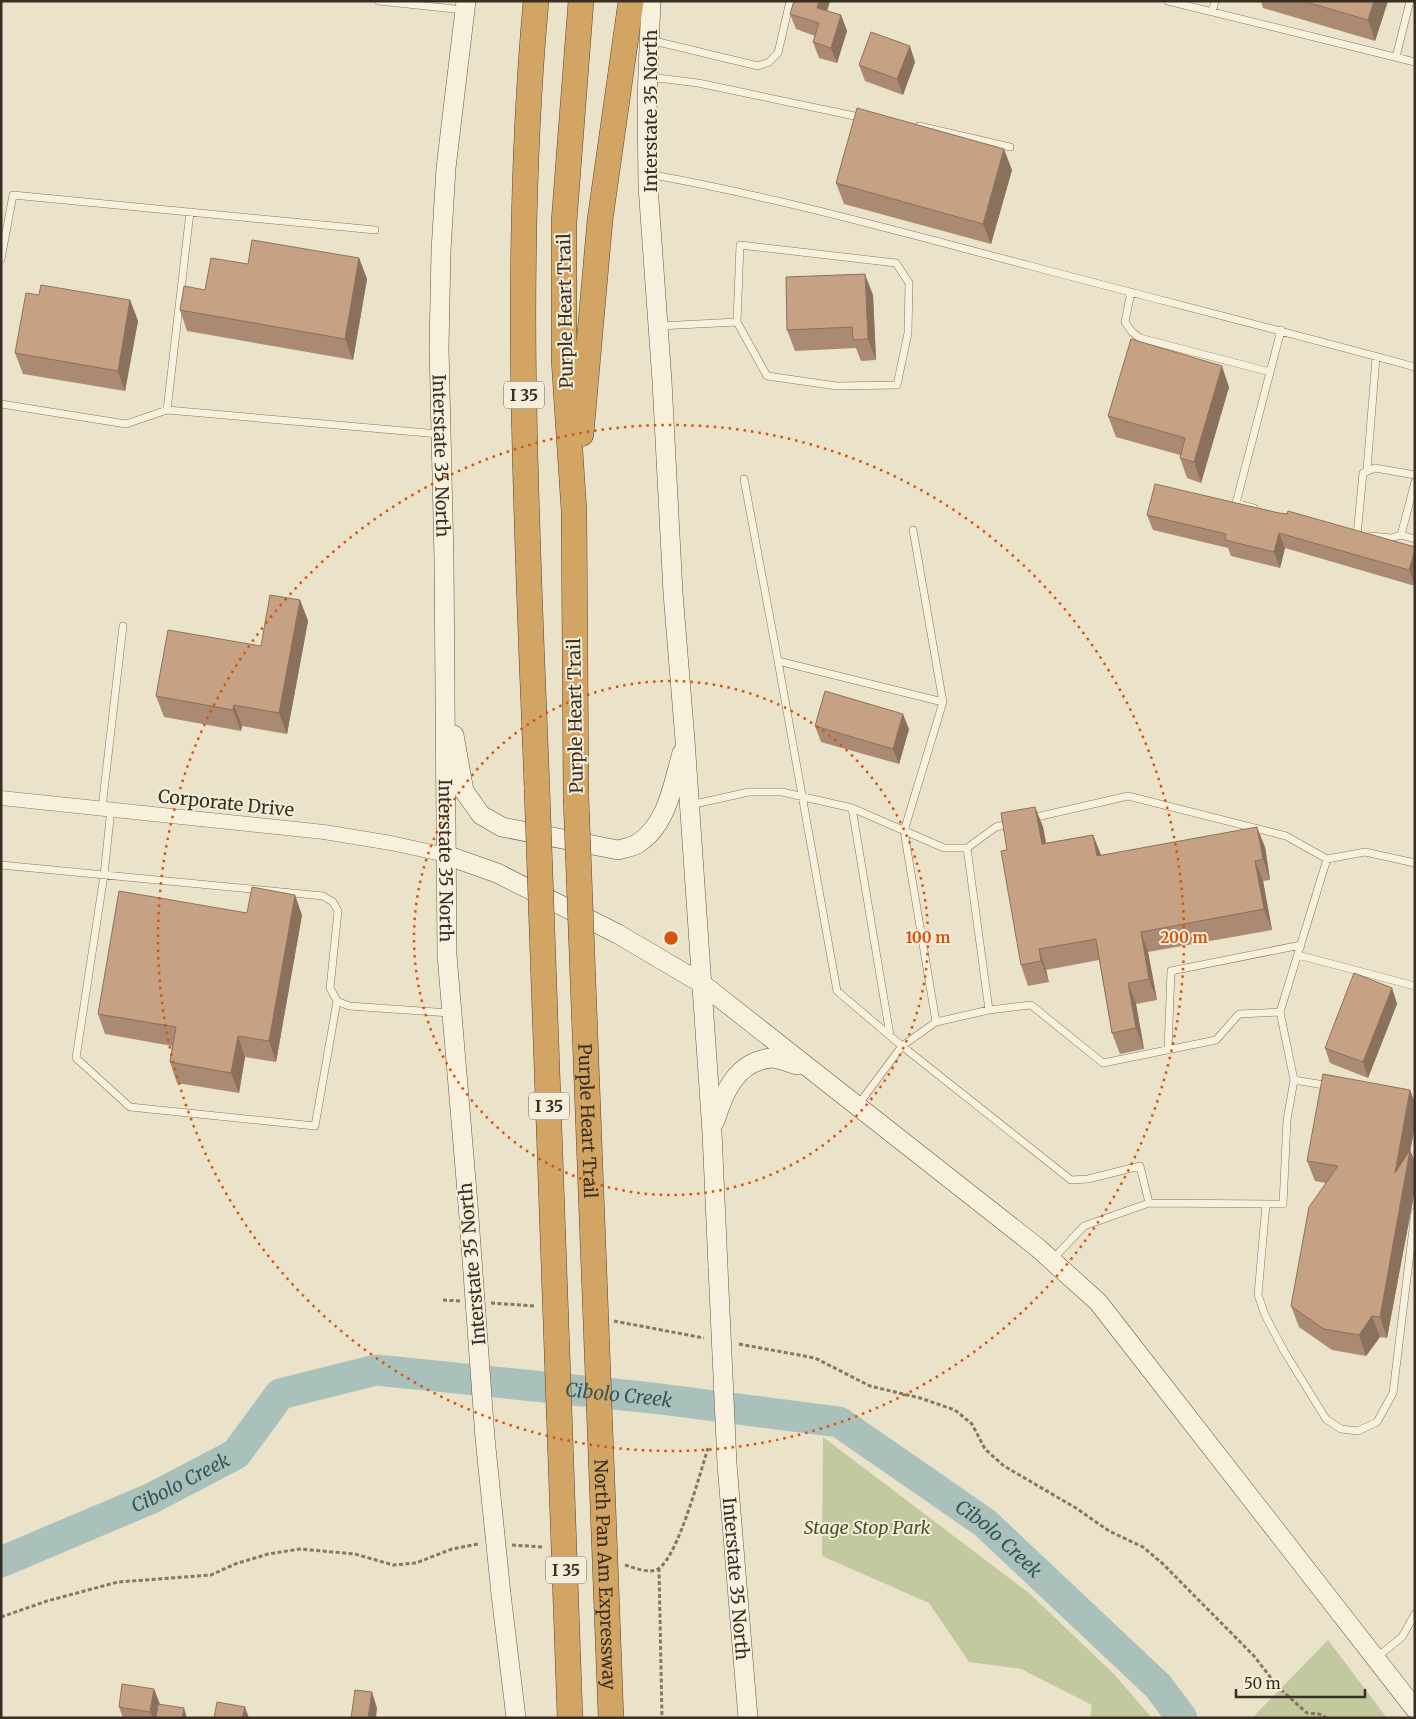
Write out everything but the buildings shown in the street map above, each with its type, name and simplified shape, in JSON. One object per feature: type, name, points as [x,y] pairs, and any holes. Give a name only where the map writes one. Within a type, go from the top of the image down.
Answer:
[{"type":"highway","name":"I 35","points":[[536,1],[523,211],[522,325],[525,481],[561,1423],[570,1718]]},
{"type":"highway","name":"Purple Heart Trail","points":[[581,1],[564,222],[564,359],[574,511],[576,797],[599,1430]]},
{"type":"highway","points":[[574,511],[600,220],[631,1]]},
{"type":"highway","name":"North Pan Am Expressway","points":[[599,1430],[611,1718]]},
{"type":"main road","name":"Interstate 35 North","points":[[651,1],[648,77],[648,174],[673,593],[686,740],[712,1132],[727,1464],[748,1718]]},
{"type":"main road","name":"Interstate 35 North","points":[[465,6],[446,168],[441,251],[439,348],[442,434],[447,955],[485,1438],[516,1718]]},
{"type":"main road","points":[[445,680],[464,791],[481,816],[502,828],[618,850],[637,845],[656,827],[666,806],[686,740]]},
{"type":"main road","points":[[446,855],[497,873],[601,925],[701,984],[765,1036],[858,1105],[1052,1260],[1098,1302],[1415,1708]]},
{"type":"main road","points":[[712,1132],[723,1096],[735,1076],[752,1063],[772,1058],[813,1070]]},
{"type":"street","name":"Corporate Drive","points":[[1,798],[324,832],[391,842],[446,855]]},
{"type":"lane","points":[[379,1],[465,6]]},
{"type":"lane","points":[[650,40],[758,66],[769,62],[778,53],[790,1]]},
{"type":"lane","points":[[1168,1],[1415,62]]},
{"type":"lane","points":[[1212,12],[1215,1]]},
{"type":"lane","points":[[1396,58],[1410,1]]},
{"type":"lane","points":[[648,77],[698,84],[872,120]]},
{"type":"lane","points":[[909,125],[1010,147]]},
{"type":"lane","points":[[648,174],[695,182],[839,216],[1281,330],[1415,367]]},
{"type":"lane","points":[[1,259],[13,195],[375,230]]},
{"type":"lane","points":[[167,410],[190,212]]},
{"type":"lane","points":[[740,245],[896,263],[909,283],[908,333],[897,385],[837,386],[767,376],[737,322],[740,245]]},
{"type":"lane","points":[[1131,292],[1125,322],[1132,332],[1140,338],[1270,372]]},
{"type":"lane","points":[[658,326],[737,322]]},
{"type":"lane","points":[[1265,511],[1236,502],[1281,330]]},
{"type":"lane","points":[[1357,535],[1362,478],[1366,470],[1376,356]]},
{"type":"lane","points":[[1,404],[126,424],[167,410],[442,434]]},
{"type":"lane","points":[[1366,470],[1375,468],[1415,476]]},
{"type":"lane","points":[[744,479],[837,991],[902,1046],[1072,1180],[1088,1179],[1140,1166],[1149,1203]]},
{"type":"lane","points":[[1401,535],[1415,482]]},
{"type":"lane","points":[[913,530],[943,702],[904,831],[936,1022]]},
{"type":"lane","points":[[1348,534],[1391,538],[1401,535],[1415,539]]},
{"type":"lane","points":[[1,865],[104,875],[323,896],[333,902],[338,911],[330,988],[337,1001],[315,1126],[130,1107],[76,1058],[104,875],[106,809],[123,626]]},
{"type":"lane","points":[[778,661],[943,702]]},
{"type":"lane","points":[[690,805],[749,792],[782,792],[852,808],[944,848],[968,848],[996,827],[1128,796],[1286,836],[1327,859],[1365,852],[1415,863]]},
{"type":"lane","points":[[852,808],[890,1035]]},
{"type":"lane","points":[[968,848],[989,1010]]},
{"type":"lane","points":[[1052,1260],[1084,1226],[1149,1203],[1283,1204],[1287,1120],[1294,1080],[1280,1012],[1327,859]]},
{"type":"lane","points":[[1168,1050],[1171,971],[1301,945]]},
{"type":"lane","points":[[1298,955],[1415,986]]},
{"type":"lane","points":[[337,1001],[349,1006],[452,1013]]},
{"type":"lane","points":[[858,1105],[902,1046],[936,1022],[989,1010],[1031,1005],[1103,1063],[1216,1040],[1239,1014],[1280,1012]]},
{"type":"lane","points":[[1294,1080],[1342,1088]]},
{"type":"lane","points":[[1266,1204],[1258,1295],[1265,1315],[1284,1351],[1326,1419],[1341,1429],[1358,1431],[1377,1422],[1393,1393],[1415,1212]]},
{"type":"lane","points":[[1375,1658],[1402,1637],[1415,1614]]},
{"type":"path","points":[[735,1344],[815,1358],[870,1386],[920,1398],[955,1410],[972,1424],[985,1449],[1004,1466],[1076,1508],[1108,1531],[1144,1547],[1254,1656],[1278,1687],[1307,1713],[1319,1714],[1327,1718]]},
{"type":"path","points":[[623,1565],[651,1572],[659,1568],[673,1551],[710,1443]]},
{"type":"path","points":[[1,1617],[47,1601],[118,1582],[211,1575],[235,1564],[268,1554],[300,1549],[355,1554],[393,1565],[416,1564],[452,1549],[488,1544]]},
{"type":"path","points":[[505,1545],[549,1547]]},
{"type":"path","points":[[659,1568],[662,1718]]},
{"type":"green space","name":"Stage Stop Park","points":[[823,1437],[1029,1593],[1114,1674],[1152,1718],[1090,1718],[1092,1705],[1021,1669],[969,1662],[929,1603],[822,1556]]},
{"type":"green space","points":[[1328,1640],[1387,1718],[1252,1718]]},
{"type":"waterway","name":"Cibolo Creek","points":[[1,1562],[152,1498],[236,1454],[280,1394],[376,1370],[653,1398],[839,1422],[985,1523],[1158,1686],[1182,1718]]}]
